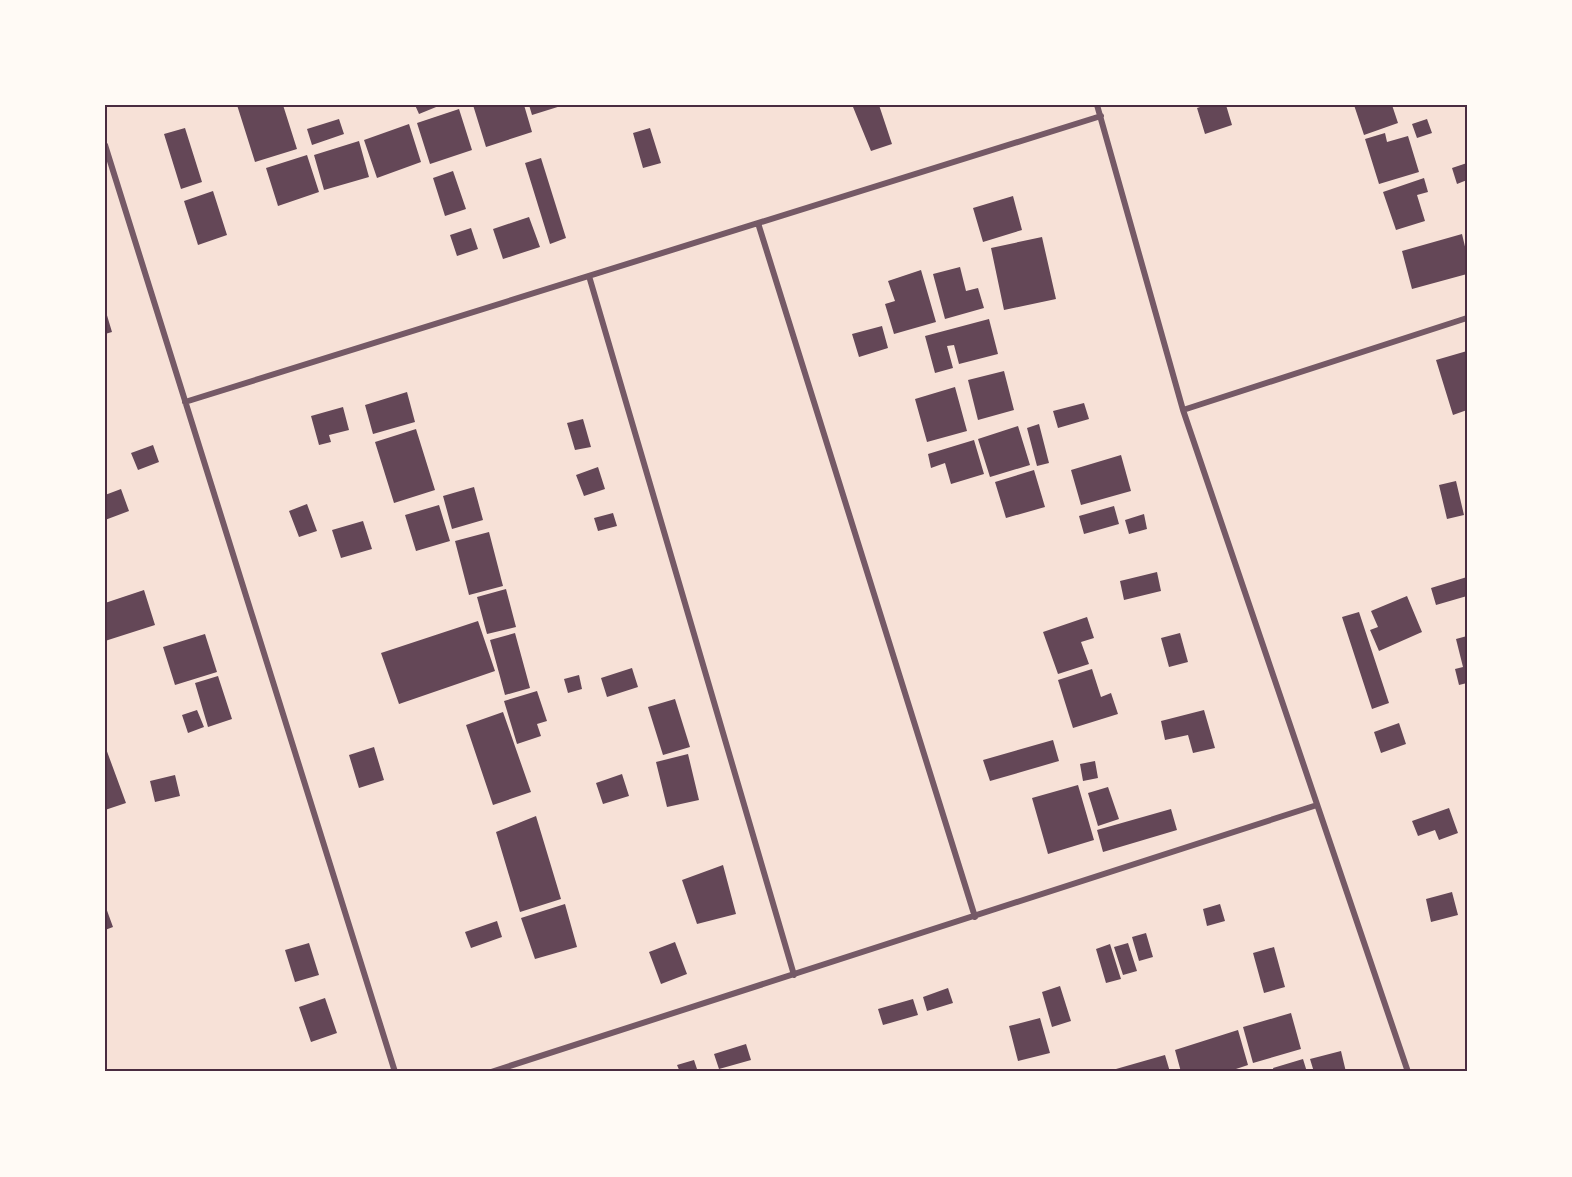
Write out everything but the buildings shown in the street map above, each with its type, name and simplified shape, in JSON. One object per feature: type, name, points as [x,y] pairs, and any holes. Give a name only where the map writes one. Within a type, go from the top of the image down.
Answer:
[{"type":"street","points":[[1097,105],[1183,410],[1408,1072]]},
{"type":"street","points":[[185,402],[1101,116]]},
{"type":"street","points":[[105,145],[395,1072]]},
{"type":"street","points":[[758,223],[975,917]]},
{"type":"street","points":[[589,276],[794,975]]},
{"type":"street","points":[[1183,410],[1467,318]]},
{"type":"street","points":[[490,1072],[1317,805]]}]
